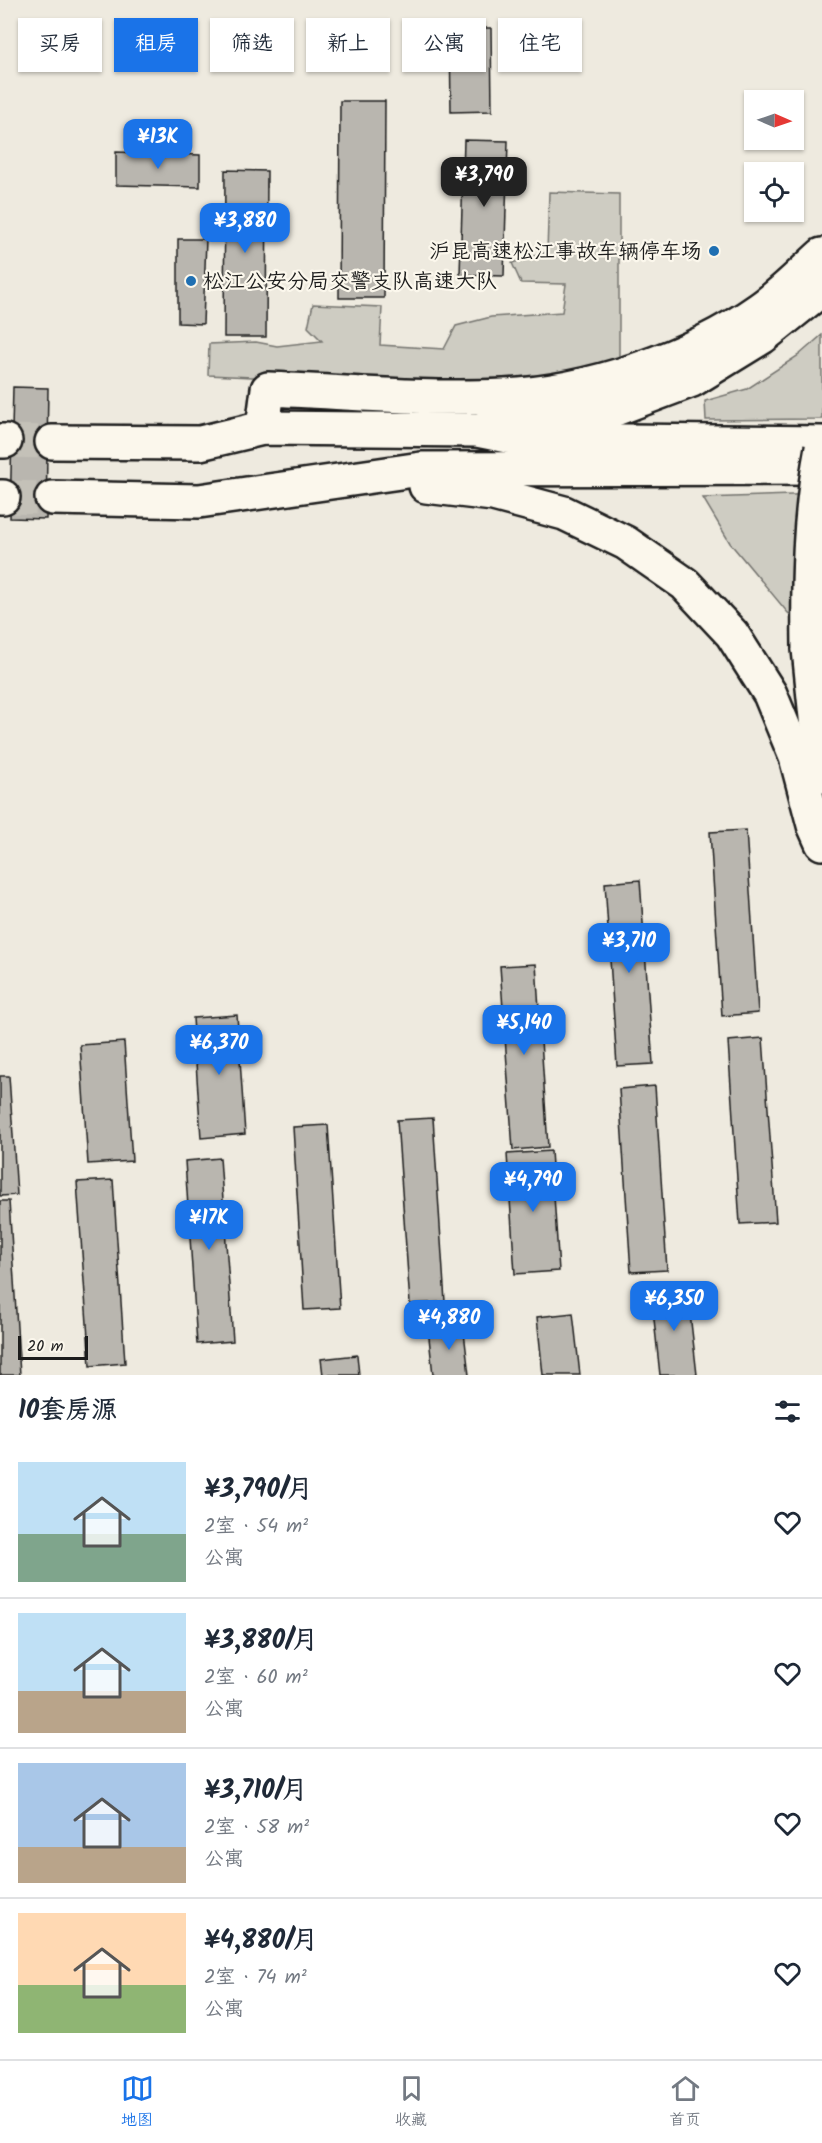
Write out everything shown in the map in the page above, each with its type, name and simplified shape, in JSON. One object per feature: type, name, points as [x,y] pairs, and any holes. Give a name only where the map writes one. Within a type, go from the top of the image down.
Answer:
[{"type":"main road","points":[[263,428],[268,389],[504,396],[548,392],[615,377],[728,330],[762,308],[822,255]]},
{"type":"main road","points":[[477,430],[527,417],[615,409],[692,380],[762,337],[822,289]]},
{"type":"main road","points":[[52,441],[200,443],[263,428],[477,430],[528,440],[822,446],[814,490],[807,567],[809,649],[822,776]]},
{"type":"main road","points":[[52,498],[199,501],[365,475],[421,469],[822,468]]},
{"type":"main road","points":[[365,475],[493,494],[564,513],[626,543],[686,584],[732,634],[770,694],[796,757],[814,825],[822,843]]},
{"type":"shaded area","points":[[549,192],[619,194],[619,365],[473,387],[208,375],[209,344],[256,342],[277,346],[322,341],[308,327],[313,304],[382,307],[380,345],[444,349],[456,326],[491,317],[562,312],[566,284],[521,283],[512,263],[547,252]]},
{"type":"shaded area","points":[[822,335],[822,419],[706,420],[705,401],[747,389],[799,355]]},
{"type":"shaded area","points":[[822,494],[822,634],[788,613],[730,543],[703,498]]},
{"type":"building","points":[[486,28],[491,28],[492,111],[451,112],[451,72],[486,72]]},
{"type":"building","points":[[340,101],[385,101],[384,298],[339,298]]},
{"type":"building","points":[[464,140],[508,141],[504,276],[460,275]]},
{"type":"building","points":[[116,152],[200,155],[200,187],[116,185]]},
{"type":"building","points":[[225,170],[267,171],[266,337],[224,337]]},
{"type":"building","name":"松江公安分局交警支队高速大队","points":[[178,239],[206,239],[203,324],[178,323]]},
{"type":"building","points":[[13,387],[48,388],[46,519],[10,518]]},
{"type":"building","points":[[746,830],[758,1013],[722,1016],[710,832]]},
{"type":"building","points":[[640,880],[653,1064],[617,1066],[605,883]]},
{"type":"building","points":[[536,964],[548,1147],[513,1150],[500,966]]},
{"type":"building","points":[[237,1015],[245,1134],[201,1138],[193,1018]]},
{"type":"building","points":[[763,1038],[776,1222],[740,1224],[728,1041]]},
{"type":"building","points":[[124,1042],[132,1161],[88,1164],[80,1045]]},
{"type":"building","points":[[0,1076],[9,1076],[17,1195],[0,1196]]},
{"type":"building","points":[[655,1086],[667,1270],[631,1272],[619,1089]]},
{"type":"building","points":[[433,1118],[445,1302],[410,1304],[397,1120]]},
{"type":"building","points":[[328,1125],[340,1308],[304,1310],[293,1127]]},
{"type":"building","points":[[551,1151],[559,1271],[515,1274],[507,1154]]},
{"type":"building","points":[[220,1158],[233,1341],[197,1344],[185,1161]]},
{"type":"building","points":[[113,1180],[125,1363],[90,1366],[77,1182]]},
{"type":"building","points":[[0,1201],[9,1201],[20,1375],[0,1375]]},
{"type":"building","points":[[687,1287],[697,1375],[660,1375],[651,1291]]},
{"type":"building","points":[[573,1313],[580,1375],[543,1375],[537,1317]]},
{"type":"building","points":[[463,1324],[469,1375],[433,1375],[428,1328]]},
{"type":"building","points":[[357,1355],[359,1375],[323,1375],[321,1359]]},
{"type":"tunnel","points":[[5,441],[52,442]]},
{"type":"tunnel","points":[[3,497],[52,498]]},
{"type":"place","name":"沪昆高速松江事故车辆停车场","points":[[714,251]]},
{"type":"place","name":"松江公安分局交警支队高速大队","points":[[191,281]]}]
